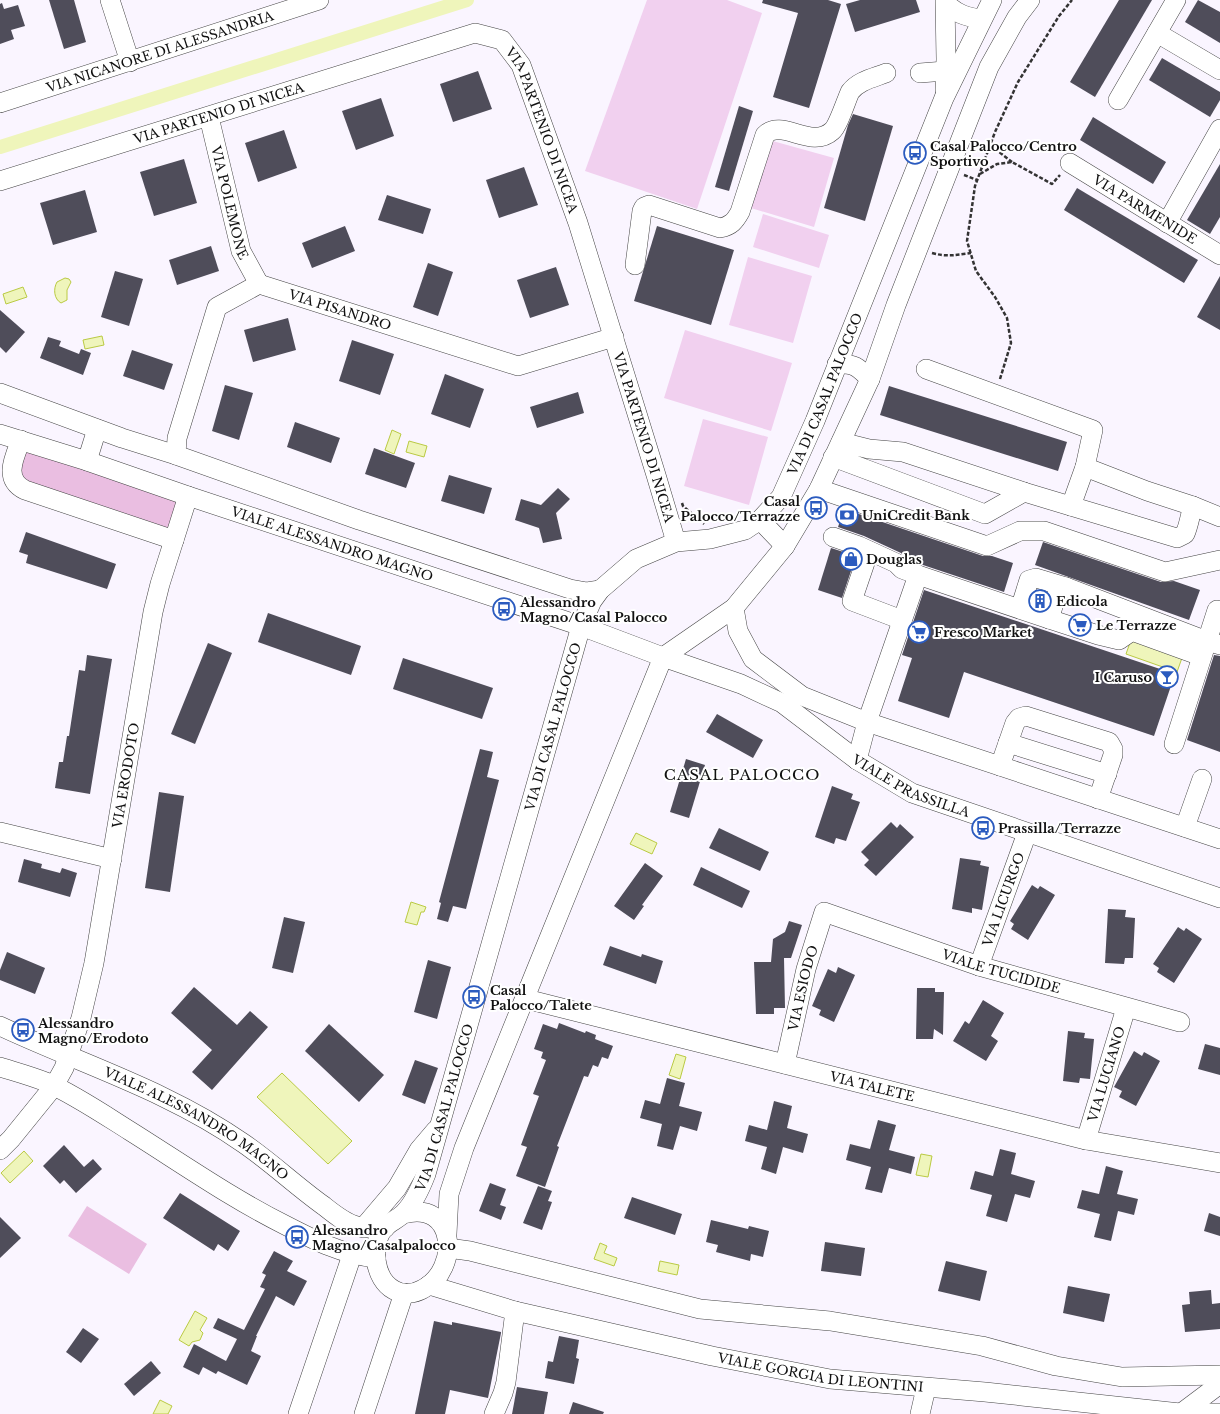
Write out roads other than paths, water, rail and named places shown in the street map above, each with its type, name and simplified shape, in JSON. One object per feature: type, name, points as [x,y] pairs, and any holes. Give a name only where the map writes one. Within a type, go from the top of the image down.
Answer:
[{"type":"street","points":[[110,0],[130,62]]},
{"type":"street","name":"VIA NICANORE DI ALESSANDRIA","points":[[0,103],[319,0]]},
{"type":"street","name":"VIA DI CASAL PALOCCO","points":[[384,1228],[403,1214],[419,1190],[424,1179],[581,626],[592,601],[600,590],[636,559],[676,542],[710,539],[745,530],[760,520],[781,497],[815,421],[944,98],[981,19],[992,0]]},
{"type":"street","points":[[384,1228],[377,1242],[376,1258],[380,1273],[386,1283],[393,1290],[404,1293],[418,1292],[429,1285],[443,1268],[448,1241],[449,1194],[464,1148],[526,999],[663,657],[734,608],[785,546],[819,489],[870,379],[896,304],[989,67],[1017,17],[1030,0]]},
{"type":"street","points":[[1118,100],[1176,0]]},
{"type":"street","points":[[945,2],[953,10],[970,18],[981,19]]},
{"type":"street","points":[[944,98],[945,2]]},
{"type":"street","name":"VIA PARTENIO DI NICEA","points":[[0,181],[475,33],[502,40],[521,65],[578,223],[676,542]]},
{"type":"street","points":[[1157,33],[1220,70]]},
{"type":"street","points":[[920,73],[945,71]]},
{"type":"street","points":[[635,265],[642,211],[644,207],[649,205],[720,228],[734,223],[740,212],[765,136],[769,132],[775,129],[815,138],[826,136],[833,130],[854,86],[886,73]]},
{"type":"street","name":"VIA POLEMONE","points":[[209,117],[241,251],[260,284]]},
{"type":"street","points":[[1167,223],[1220,129]]},
{"type":"street","points":[[920,160],[927,169],[936,173],[948,172]]},
{"type":"street","name":"VIA PARMENIDE","points":[[1070,163],[1220,255]]},
{"type":"street","points":[[176,455],[177,438],[217,307],[260,284]]},
{"type":"street","name":"VIA PISANDRO","points":[[260,284],[518,366],[614,338]]},
{"type":"street","points":[[837,364],[849,364],[859,368],[870,379]]},
{"type":"street","points":[[926,368],[1093,430],[1084,467],[1071,506]]},
{"type":"street","points":[[0,393],[97,429],[176,455],[359,520],[570,589],[587,592],[600,590]]},
{"type":"street","points":[[87,461],[97,429]]},
{"type":"street","name":"VIALE ALESSANDRO MAGNO","points":[[0,434],[87,461],[188,496],[581,626],[663,657]]},
{"type":"street","points":[[21,440],[14,458],[12,471],[14,481],[18,486],[25,490],[174,540]]},
{"type":"street","points":[[837,450],[869,449],[903,452],[1024,492],[1177,538],[1185,534],[1193,506]]},
{"type":"street","points":[[837,450],[985,514],[1024,492]]},
{"type":"street","points":[[1084,467],[1220,517]]},
{"type":"street","points":[[819,489],[987,546],[1020,532],[1044,531],[1165,572],[1220,560]]},
{"type":"street","name":"VIA ERODOTO","points":[[54,1086],[69,1056],[90,986],[152,619],[158,591],[188,496]]},
{"type":"street","points":[[760,520],[785,546]]},
{"type":"street","points":[[833,537],[896,563],[902,569],[1098,635],[1119,640],[1132,631],[1209,647]]},
{"type":"street","points":[[869,551],[852,601],[902,620]]},
{"type":"street","points":[[857,760],[867,722],[918,574]]},
{"type":"street","points":[[1020,609],[1029,580],[1036,578],[1066,587],[1209,647]]},
{"type":"street","points":[[1049,618],[1057,594],[1066,587]]},
{"type":"street","points":[[734,608],[738,631],[753,659],[802,696],[867,722],[1220,839]]},
{"type":"street","points":[[1174,744],[1209,647],[1217,610],[1220,611]]},
{"type":"street","name":"VIALE PRASSILLA","points":[[663,657],[741,684],[782,703],[857,760],[912,793],[1220,898]]},
{"type":"street","points":[[1000,766],[1015,723],[1019,718],[1026,716],[1044,721],[1108,742],[1113,749],[1113,755],[1098,798]]},
{"type":"street","points":[[1008,743],[1107,774]]},
{"type":"street","points":[[1185,827],[1202,779]]},
{"type":"street","points":[[0,832],[112,859]]},
{"type":"street","name":"VIA LICURGO","points":[[978,966],[1027,833]]},
{"type":"street","name":"VIALE TUCIDIDE","points":[[824,912],[978,966],[1180,1022]]},
{"type":"street","name":"VIA ESIODO","points":[[785,1064],[806,968],[824,912]]},
{"type":"street","name":"VIA TALETE","points":[[526,999],[1086,1140],[1220,1163]]},
{"type":"street","name":"VIA LUCIANO","points":[[1086,1140],[1126,1008]]},
{"type":"street","name":"VIALE ALESSANDRO MAGNO","points":[[0,1026],[169,1099],[212,1122],[243,1143],[304,1192],[343,1220],[364,1228],[384,1228]]},
{"type":"street","points":[[0,1068],[27,1075],[54,1086],[105,1115],[253,1208],[319,1241],[352,1255],[376,1258]]},
{"type":"street","points":[[0,1150],[11,1139],[54,1086]]},
{"type":"street","points":[[364,1228],[397,1188],[419,1150],[440,1124]]},
{"type":"street","points":[[403,1214],[418,1211],[432,1215],[441,1222],[448,1241],[470,1251],[700,1309],[830,1321],[982,1346],[1056,1366],[1122,1378],[1220,1374]]},
{"type":"street","points":[[298,1414],[352,1255]]},
{"type":"street","name":"VIALE GORGIA DI LEONTINI","points":[[429,1285],[514,1311],[712,1356],[815,1376],[926,1388],[985,1392],[1180,1414],[1220,1413]]},
{"type":"street","points":[[364,1414],[404,1293]]},
{"type":"street","points":[[494,1414],[506,1382],[514,1311]]},
{"type":"street","points":[[1180,1414],[1220,1384]]},
{"type":"street","points":[[920,1414],[926,1388]]},
{"type":"waterway","points":[[0,147],[467,0]]},
{"type":"place","name":"Casal Palocco/Centro Sportivo","points":[[915,153]]},
{"type":"place","name":"Casal Palocco/Terrazze","points":[[816,508]]},
{"type":"place","name":"UniCredit Bank","points":[[847,515]]},
{"type":"place","name":"Douglas","points":[[851,559]]},
{"type":"place","name":"Edicola","points":[[1040,601]]},
{"type":"place","name":"Alessandro Magno/Casal Palocco","points":[[504,609]]},
{"type":"place","name":"Le Terrazze","points":[[1080,625]]},
{"type":"place","name":"Fresco Market","points":[[919,632]]},
{"type":"place","name":"I Caruso","points":[[1167,677]]},
{"type":"place","name":"Prassilla/Terrazze","points":[[983,828]]},
{"type":"place","name":"Casal Palocco/Talete","points":[[474,997]]},
{"type":"place","name":"Alessandro Magno/Erodoto","points":[[23,1030]]},
{"type":"place","name":"Alessandro Magno/Casalpalocco","points":[[297,1237]]},
{"type":"district","name":"CASAL PALOCCO","points":[[742,775]]}]
